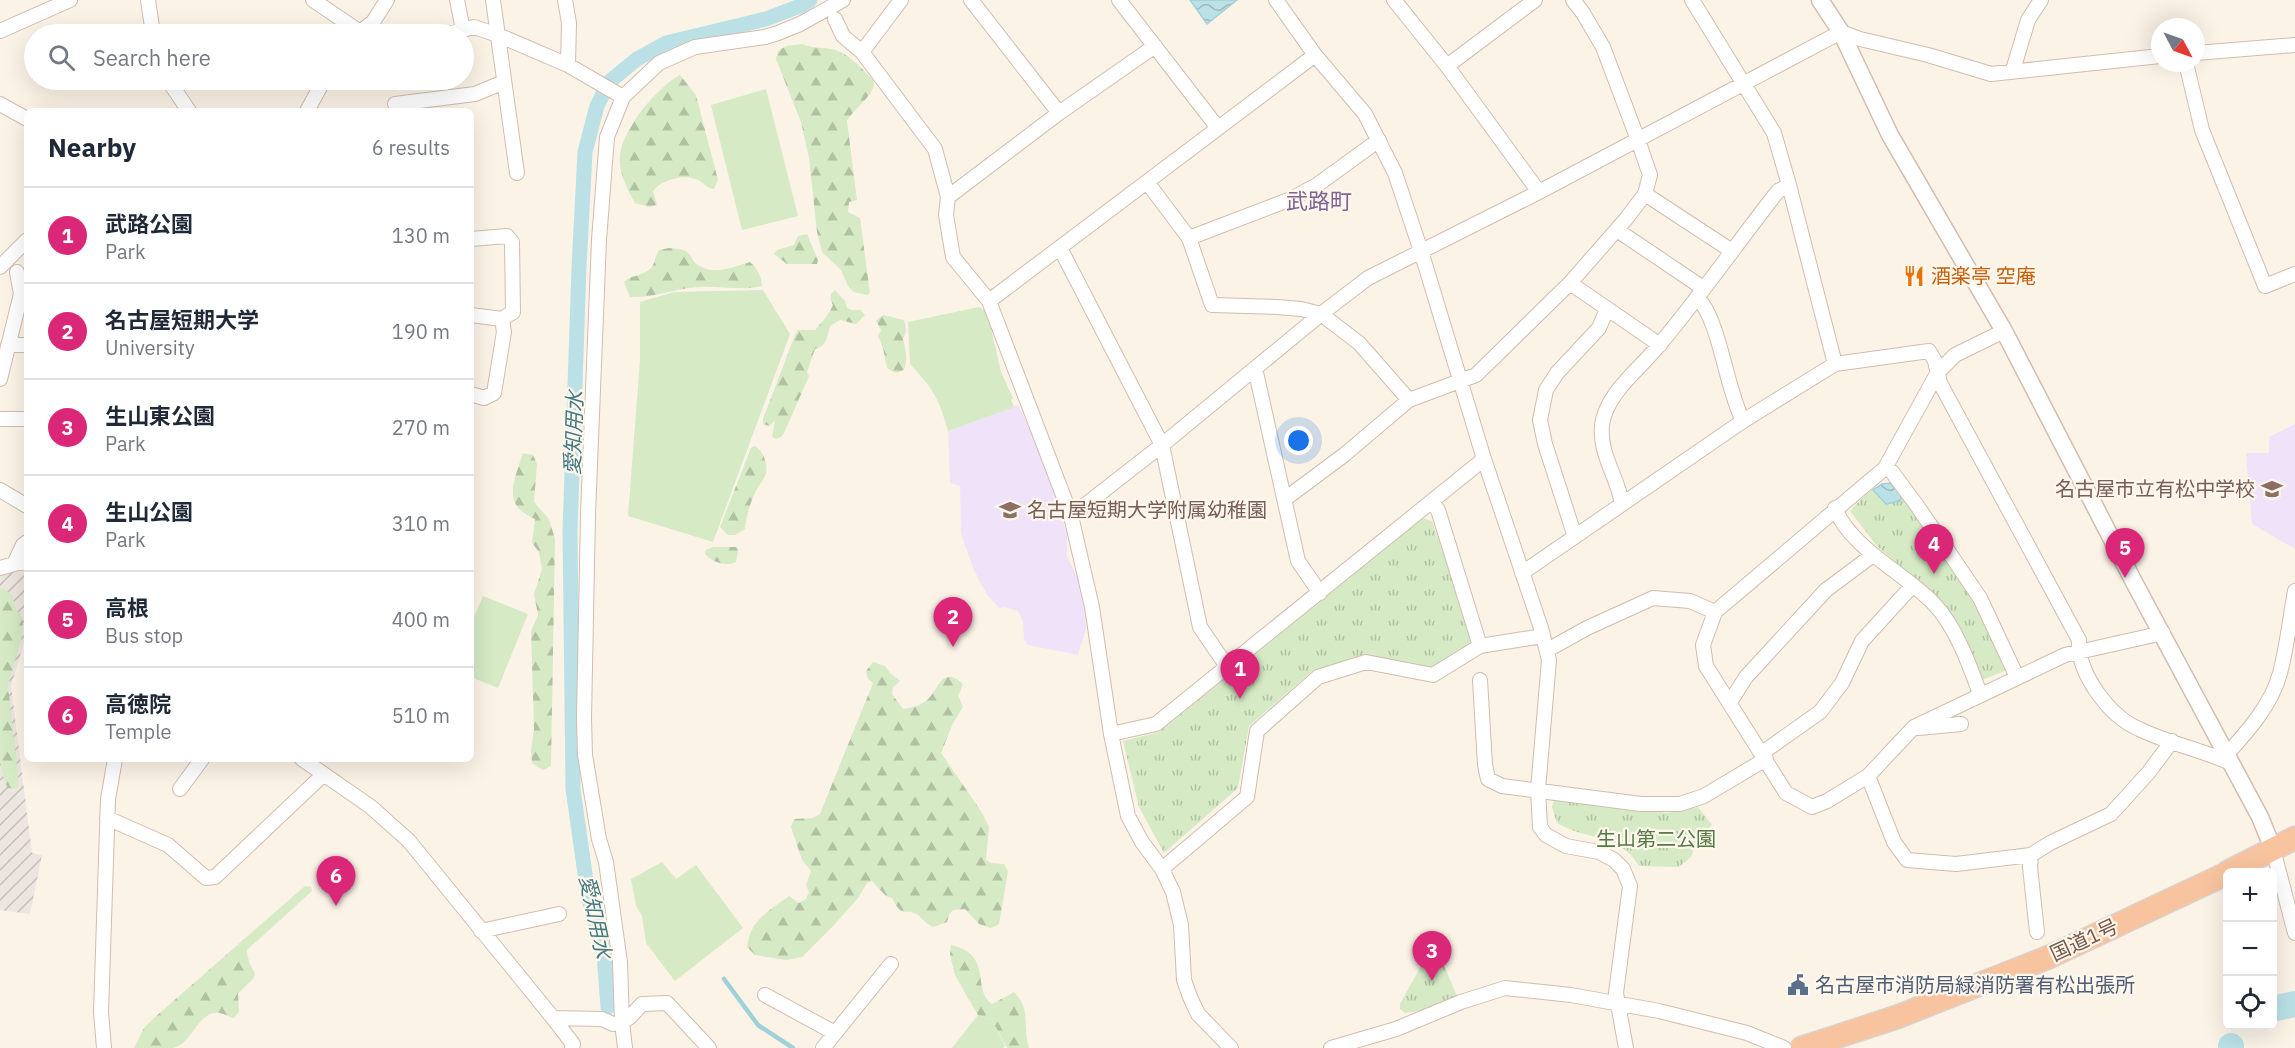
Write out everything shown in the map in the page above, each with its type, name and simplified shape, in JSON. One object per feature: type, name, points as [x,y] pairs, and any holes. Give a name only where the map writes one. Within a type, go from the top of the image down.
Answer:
[{"type":"highway","name":"国道1号","points":[[2237,868],[2295,838]]},
{"type":"highway","name":"国道1号","points":[[1802,1048],[1897,1017],[2049,957],[2223,875]]},
{"type":"street","points":[[0,31],[70,0]]},
{"type":"street","points":[[148,0],[152,24]]},
{"type":"street","points":[[313,0],[346,24]]},
{"type":"street","points":[[370,24],[387,0]]},
{"type":"street","points":[[457,0],[462,24]]},
{"type":"street","points":[[493,0],[517,173]]},
{"type":"street","points":[[565,0],[569,23],[568,66]]},
{"type":"street","points":[[625,1048],[621,1022],[620,962],[606,862],[599,839],[585,755],[584,718],[588,514],[599,240],[607,137],[619,95],[659,63],[695,47],[778,33],[800,24],[843,0]]},
{"type":"street","points":[[862,52],[901,0]]},
{"type":"street","points":[[971,0],[1059,113]]},
{"type":"street","points":[[1119,0],[1218,128]]},
{"type":"street","points":[[1276,0],[1315,55],[1365,114],[1395,173],[1549,660],[1538,790],[1540,827],[1546,835],[1566,846],[1599,852],[1614,860],[1623,869],[1630,886],[1616,993],[1626,1048]]},
{"type":"street","points":[[1394,0],[1447,66],[1539,192]]},
{"type":"street","points":[[1447,66],[1535,0]]},
{"type":"street","points":[[1285,499],[1344,455],[1409,400],[1476,375],[1570,283],[1645,194],[1650,175],[1638,140],[1603,47],[1573,0]]},
{"type":"street","points":[[1692,0],[1774,133],[1835,364]]},
{"type":"street","points":[[1820,0],[1841,32],[1890,135],[2004,332],[2265,826],[2295,933]]},
{"type":"street","points":[[2013,70],[2028,20],[2041,0]]},
{"type":"street","points":[[835,19],[843,36],[862,52],[935,149],[948,197],[946,215],[953,256],[989,301],[1071,516],[1092,607],[1111,734],[1128,816],[1142,842],[1162,869],[1173,892],[1181,925],[1184,980],[1190,997],[1198,1014],[1231,1048]]},
{"type":"street","points":[[474,27],[498,35],[568,66],[619,95]]},
{"type":"street","points":[[1071,516],[1368,278],[1539,192],[1841,32],[1991,74],[2151,57]]},
{"type":"street","points":[[2205,52],[2295,45]]},
{"type":"street","points":[[948,197],[1059,113],[1155,46]]},
{"type":"street","points":[[989,301],[1315,55]]},
{"type":"street","points":[[2188,72],[2202,130],[2265,286],[2295,274]]},
{"type":"street","points":[[395,104],[475,94],[504,82]]},
{"type":"street","points":[[175,90],[187,108]]},
{"type":"street","points":[[309,108],[319,90]]},
{"type":"street","points":[[0,104],[24,117]]},
{"type":"street","points":[[1189,237],[1291,199],[1317,185],[1379,140]]},
{"type":"street","points":[[1147,182],[1189,237],[1212,305],[1277,307],[1321,314],[1359,343],[1409,400]]},
{"type":"street","points":[[1622,504],[1602,449],[1602,424],[1608,407],[1617,392],[1660,345],[1778,191],[1789,185]]},
{"type":"street","points":[[1645,194],[1732,251]]},
{"type":"street","points":[[1617,230],[1700,293],[1718,344],[1736,410],[1743,421]]},
{"type":"street","points":[[474,239],[507,236],[512,242],[513,312],[502,320],[474,315]]},
{"type":"street","points":[[0,379],[21,294],[22,273],[2,265],[24,243]]},
{"type":"street","points":[[1060,248],[1162,445],[1200,627],[1228,668]]},
{"type":"street","points":[[1570,283],[1660,345]]},
{"type":"street","points":[[1575,537],[1545,444],[1540,420],[1546,390],[1557,373],[1599,328],[1607,309]]},
{"type":"street","points":[[474,395],[484,398],[494,393],[504,332],[502,320]]},
{"type":"street","points":[[2004,332],[1955,355],[1938,372],[1885,468],[1715,612],[1703,645],[1706,666],[1786,794],[1812,807],[1827,801],[1868,776],[1914,727],[1980,694],[2079,651],[2163,633]]},
{"type":"street","points":[[8,345],[24,345]]},
{"type":"street","points":[[1522,573],[1743,421],[1835,364],[1929,351],[1935,361],[1940,383],[2079,640],[2079,651],[2086,677],[2111,708],[2137,729],[2229,758]]},
{"type":"street","points":[[1255,368],[1298,561],[1320,593]]},
{"type":"street","points":[[0,419],[24,419]]},
{"type":"street","points":[[1111,734],[1156,724],[1484,459]]},
{"type":"street","points":[[1885,468],[1892,472],[1980,598],[2017,677]]},
{"type":"street","points":[[0,490],[24,504]]},
{"type":"street","points":[[1432,502],[1438,510],[1480,646]]},
{"type":"street","points":[[1835,508],[1838,517],[1873,555],[1935,604],[1948,620],[1980,694]]},
{"type":"street","points":[[0,568],[21,564],[24,544]]},
{"type":"street","points":[[1730,702],[1746,677],[1826,590],[1873,555]]},
{"type":"street","points":[[1480,680],[1485,765],[1488,778],[1502,786],[1641,804],[1680,804],[1704,795],[1764,756],[1820,712],[1842,683],[1862,641],[1912,585]]},
{"type":"street","points":[[2229,758],[2272,694],[2280,675],[2295,591]]},
{"type":"street","points":[[1162,869],[1247,797],[1257,730],[1318,677],[1366,662],[1433,675],[1480,646],[1545,642],[1553,647],[1587,628],[1653,598],[1690,601],[1715,612]]},
{"type":"street","points":[[1914,727],[1962,724]]},
{"type":"street","points":[[1868,776],[1894,842],[1907,860],[1956,864],[2031,855],[2050,843],[2111,814],[2149,772],[2172,741]]},
{"type":"street","points":[[104,1048],[101,1012],[107,818],[114,762]]},
{"type":"street","points":[[180,789],[200,762]]},
{"type":"street","points":[[306,762],[371,807],[409,841],[553,1018],[573,1044],[572,1048]]},
{"type":"street","points":[[107,818],[168,845],[206,878],[215,877],[323,775]]},
{"type":"street","points":[[2031,855],[2030,867],[2037,932]]},
{"type":"street","points":[[481,931],[559,914]]},
{"type":"street","points":[[765,995],[831,1042],[891,964]]},
{"type":"street","points":[[1330,1048],[1396,1029],[1461,1002],[1505,988],[1571,995],[1617,1003],[1748,1033],[1784,1048]]},
{"type":"street","points":[[553,1018],[602,1019],[613,1024],[630,1017],[642,1004],[667,1003],[709,1048]]},
{"type":"shaded area","name":"名古屋短期大学附属幼稚園","points":[[1018,405],[1042,453],[1067,534],[1067,556],[1085,594],[1086,629],[1078,655],[1028,645],[1024,640],[1023,621],[1018,611],[1004,607],[1000,609],[987,595],[973,568],[961,533],[960,486],[950,483],[948,431]]},
{"type":"shaded area","name":"名古屋市立有松中学校","points":[[2295,424],[2295,549],[2252,524],[2246,453],[2269,453],[2269,437]]},
{"type":"shaded area","points":[[24,570],[24,643],[11,686],[32,853],[42,855],[30,914],[0,910],[0,575]]},
{"type":"green space","points":[[802,44],[843,53],[874,81],[868,97],[847,121],[857,200],[849,202],[848,212],[860,218],[870,293],[867,295],[854,292],[848,286],[841,270],[822,252],[817,232],[809,158],[801,122],[776,59],[778,51],[786,46]]},
{"type":"green space","points":[[680,75],[696,95],[718,180],[714,189],[692,178],[673,179],[661,184],[653,191],[657,205],[649,207],[635,203],[625,184],[620,164],[620,152],[624,140],[649,101],[670,81]]},
{"type":"green space","points":[[766,89],[798,216],[742,230],[711,105]]},
{"type":"green space","points":[[807,234],[818,260],[817,264],[787,264],[774,254],[777,250],[794,245],[798,236]]},
{"type":"green space","points":[[669,248],[686,251],[695,263],[708,269],[722,270],[750,262],[759,273],[762,286],[700,287],[630,297],[624,282],[648,271],[659,250]]},
{"type":"green space","points":[[763,290],[790,334],[713,542],[628,516],[640,361],[640,302],[674,292]]},
{"type":"green space","points":[[835,290],[845,301],[847,308],[860,310],[865,315],[856,324],[840,320],[830,326],[824,343],[815,349],[807,372],[809,376],[785,431],[776,439],[772,437],[775,421],[769,426],[763,424],[763,419],[795,335],[798,330],[817,328],[832,308],[831,295]]},
{"type":"green space","points":[[979,307],[987,311],[1001,372],[1013,398],[1011,400],[1014,407],[948,431],[942,410],[934,394],[910,364],[908,322]]},
{"type":"green space","points":[[883,315],[904,320],[905,366],[904,370],[896,373],[887,368],[878,336],[881,330],[876,321]]},
{"type":"green space","points":[[755,446],[765,460],[765,476],[752,501],[745,529],[735,535],[728,535],[720,527],[751,448]]},
{"type":"green space","points":[[523,453],[533,455],[537,464],[534,502],[549,519],[555,539],[551,766],[543,770],[532,763],[531,751],[534,729],[531,631],[538,615],[534,594],[542,569],[539,552],[532,543],[535,519],[518,507],[513,491]]},
{"type":"green space","points":[[1890,483],[1902,495],[1977,601],[2007,670],[1982,680],[1951,614],[1876,545],[1850,511],[1873,489]]},
{"type":"green space","points":[[1423,518],[1432,521],[1473,636],[1472,643],[1433,668],[1363,655],[1312,671],[1249,726],[1238,788],[1164,853],[1139,807],[1123,741],[1159,732]]},
{"type":"green space","points":[[713,547],[736,547],[738,550],[736,562],[724,564],[711,559],[705,554],[706,550]]},
{"type":"green space","points":[[0,587],[13,595],[16,611],[21,614],[23,622],[22,636],[8,686],[19,784],[16,789],[8,788],[4,781],[0,758]]},
{"type":"green space","points":[[483,596],[528,614],[498,688],[474,678],[474,617]]},
{"type":"green space","points":[[873,662],[885,666],[900,681],[893,687],[892,694],[903,709],[915,707],[926,701],[945,678],[956,679],[963,684],[958,696],[963,707],[953,723],[941,753],[981,811],[989,827],[986,860],[991,863],[1004,864],[1008,871],[999,924],[991,928],[979,924],[965,909],[953,910],[947,922],[933,927],[918,915],[899,909],[892,898],[886,896],[872,881],[867,883],[858,898],[802,957],[786,960],[755,955],[747,947],[756,923],[789,896],[799,903],[806,899],[809,892],[806,885],[811,871],[802,860],[791,827],[794,819],[813,818],[820,814],[873,683],[868,679],[866,671]]},
{"type":"green space","name":"生山第二公園","points":[[1554,800],[1667,813],[1698,807],[1712,825],[1699,837],[1691,857],[1679,867],[1639,866],[1622,847],[1557,823],[1552,807]]},
{"type":"green space","points":[[662,862],[676,879],[696,865],[743,928],[675,981],[646,943],[642,916],[636,906],[631,879]]},
{"type":"green space","points":[[305,886],[311,887],[312,891],[247,950],[255,976],[238,993],[239,1012],[234,1018],[220,1013],[206,1016],[186,1040],[173,1048],[134,1048],[144,1028],[154,1018]]},
{"type":"green space","points":[[1434,942],[1457,996],[1420,1011],[1405,1013],[1400,1009],[1400,1004]]},
{"type":"green space","points":[[951,945],[973,956],[986,998],[992,1004],[1014,992],[1020,999],[1025,1012],[1029,1048],[1007,1048],[992,1020],[978,1015],[955,975],[950,955]]},
{"type":"green space","points":[[978,1015],[992,1020],[1005,1046],[1003,1048],[952,1048]]},
{"type":"water","points":[[1190,0],[1237,0],[1207,24]]},
{"type":"water","points":[[1890,483],[1902,495],[1900,501],[1886,504],[1873,490],[1882,484]]},
{"type":"waterway","name":"愛知用水","points":[[608,1007],[604,954],[588,895],[573,789],[570,531],[585,152],[597,106],[609,82],[637,59],[666,43],[766,19],[810,0]]},
{"type":"waterway","points":[[724,979],[758,1025],[793,1048]]},
{"type":"waterway","points":[[2277,1008],[2295,1004]]},
{"type":"place","name":"酒楽亭 空庵","points":[[1914,276]]},
{"type":"place","name":"名古屋市立有松中学校","points":[[2272,489]]},
{"type":"place","name":"名古屋短期大学附属幼稚園","points":[[1010,510]]},
{"type":"place","name":"生山公園","points":[[1934,574]]},
{"type":"place","name":"高根","points":[[2125,578]]},
{"type":"place","name":"名古屋短期大学","points":[[953,647]]},
{"type":"place","name":"武路公園","points":[[1240,699]]},
{"type":"place","name":"高徳院","points":[[336,906]]},
{"type":"place","name":"生山東公園","points":[[1432,981]]},
{"type":"place","name":"名古屋市消防局緑消防署有松出張所","points":[[1798,985]]},
{"type":"district","name":"武路町","points":[[1319,201]]}]
